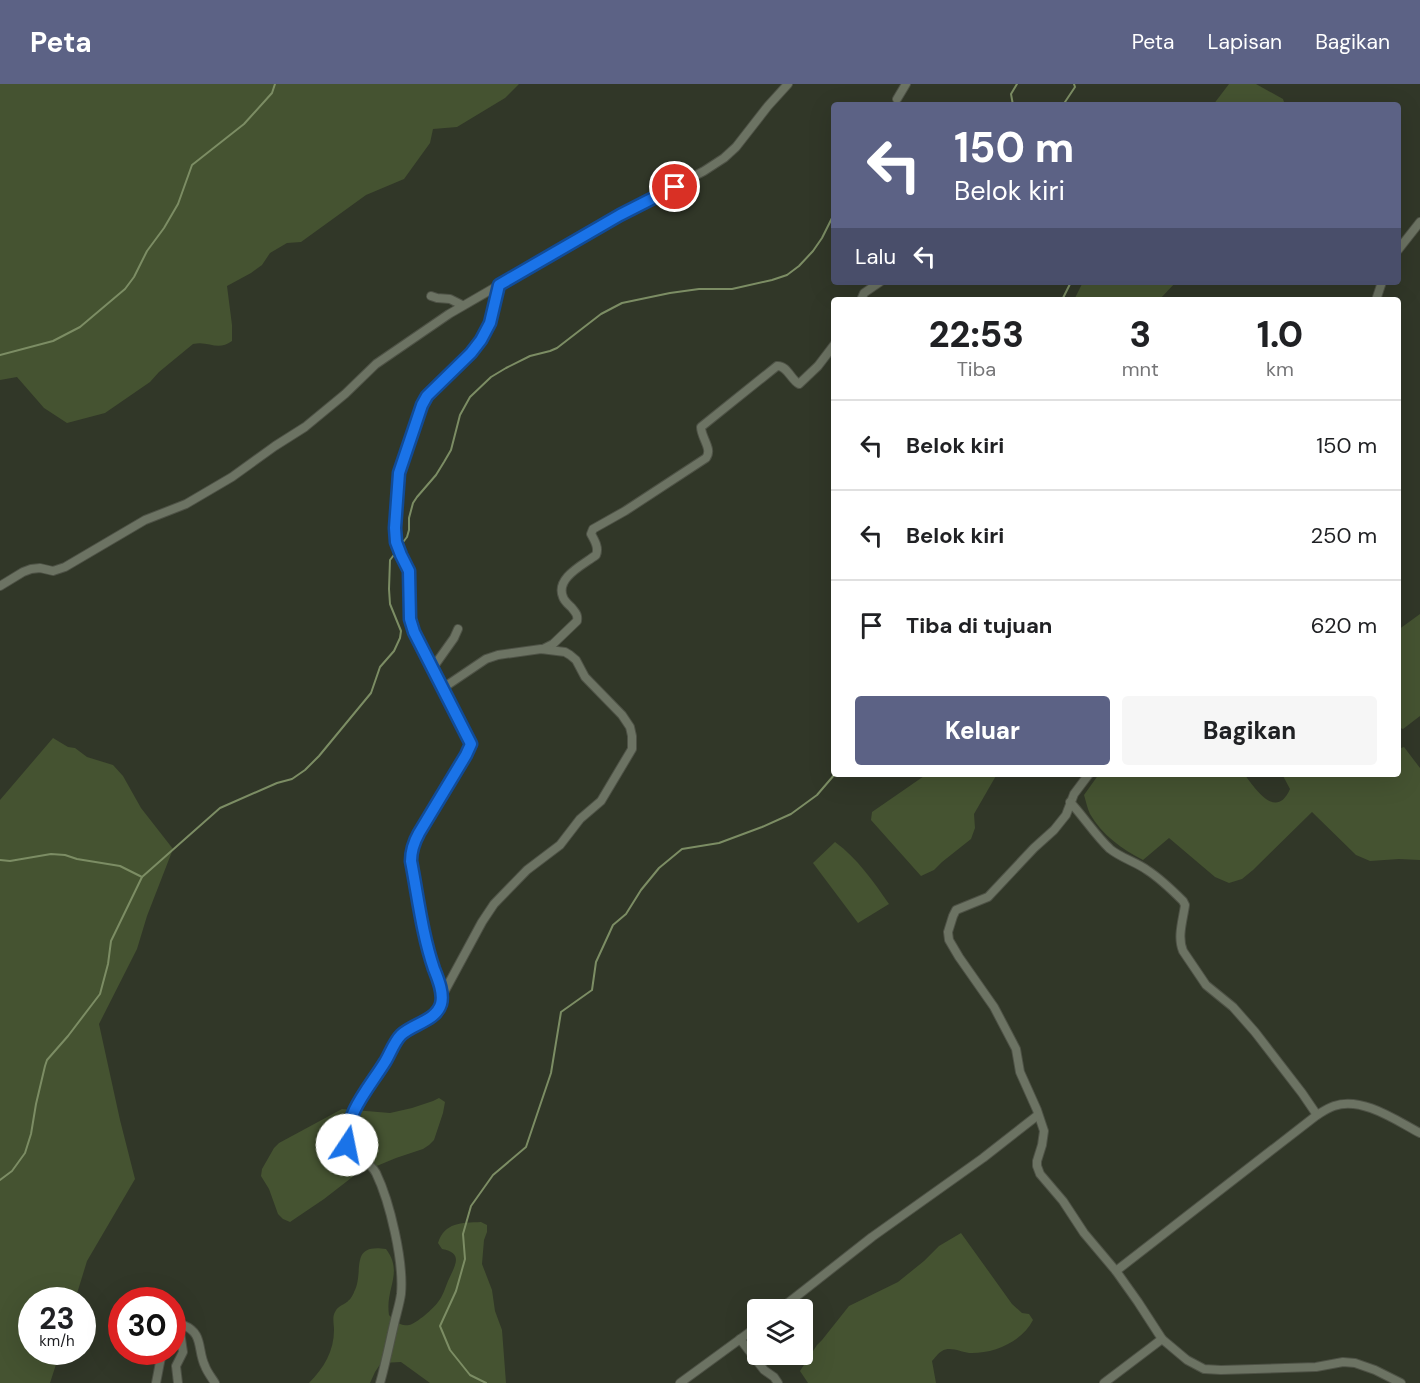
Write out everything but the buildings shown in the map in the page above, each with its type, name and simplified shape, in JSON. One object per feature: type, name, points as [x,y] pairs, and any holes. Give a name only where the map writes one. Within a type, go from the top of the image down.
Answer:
[{"type":"street","points":[[0,586],[32,569],[53,571],[65,567],[140,523],[186,504],[232,477],[305,427],[389,354],[462,305],[724,158],[736,147],[788,84]]},
{"type":"street","points":[[897,99],[906,84]]},
{"type":"street","points":[[1401,246],[1420,222]]},
{"type":"street","points":[[442,996],[420,914],[411,861],[413,843],[471,747],[470,740],[432,669],[410,619],[409,571],[396,542],[399,473],[427,396],[471,353],[481,340],[490,323],[499,285]]},
{"type":"street","points":[[862,297],[864,293],[876,285]]},
{"type":"street","points":[[431,297],[450,299],[462,305]]},
{"type":"street","points":[[443,688],[486,659],[541,649],[553,644],[578,618],[563,599],[562,588],[568,576],[596,555],[597,546],[591,534],[593,529],[625,511],[708,456],[709,451],[701,433],[701,427],[777,366],[783,367],[799,384],[818,366],[831,349]]},
{"type":"street","points":[[432,669],[458,629]]},
{"type":"street","points":[[380,1383],[401,1294],[400,1262],[390,1213],[380,1181],[371,1166],[349,1149],[347,1136],[351,1118],[398,1039],[434,1014],[441,1005],[442,996],[488,912],[515,881],[560,845],[580,819],[601,801],[632,749],[630,727],[622,715],[585,677],[576,660],[566,652],[541,649]]},
{"type":"street","points":[[1087,777],[1074,794],[1066,815],[1054,830],[988,897],[956,910],[948,932],[949,940],[994,1008],[1016,1049],[1023,1079],[1044,1133],[1037,1161],[1040,1174],[1116,1271],[1162,1339],[1187,1360],[1204,1369],[1240,1370],[1355,1363],[1401,1383]]},
{"type":"street","points":[[1070,802],[1112,850],[1160,878],[1183,901],[1185,905],[1180,935],[1183,951],[1206,985],[1233,1007],[1254,1032],[1317,1115]]},
{"type":"street","points":[[1116,1271],[1317,1115],[1333,1106],[1340,1104],[1364,1106],[1420,1133]]},
{"type":"street","points":[[793,1299],[872,1237],[984,1158],[1038,1115]]},
{"type":"street","points":[[186,1327],[199,1339],[203,1363],[215,1383]]},
{"type":"street","points":[[680,1383],[747,1334]]},
{"type":"street","points":[[740,1339],[764,1370],[778,1383]]},
{"type":"street","points":[[1104,1383],[1162,1339]]},
{"type":"street","points":[[156,1383],[159,1365]]},
{"type":"street","points":[[176,1365],[178,1383]]},
{"type":"green space","points":[[0,84],[519,84],[505,98],[457,127],[433,129],[430,143],[404,179],[366,195],[301,242],[287,243],[270,253],[262,265],[227,286],[232,341],[222,346],[193,344],[150,382],[105,413],[67,423],[44,408],[17,377],[0,380]]},
{"type":"green space","points":[[1229,84],[1256,84],[1283,99],[1284,102],[1215,102]]},
{"type":"green space","points":[[1082,285],[1173,285],[1162,297],[1076,297]]},
{"type":"green space","points":[[1420,614],[1420,716],[1403,729],[1401,728],[1401,628]]},
{"type":"green space","points":[[53,738],[68,747],[75,748],[87,757],[113,765],[123,776],[141,808],[173,849],[137,949],[99,1024],[135,1179],[87,1261],[79,1287],[18,1287],[18,1365],[56,1365],[50,1383],[0,1383],[0,800]]},
{"type":"green space","points":[[1404,747],[1420,768],[1420,860],[1370,861],[1356,855],[1312,812],[1253,870],[1242,879],[1229,883],[1215,877],[1169,838],[1143,860],[1128,851],[1113,841],[1095,822],[1084,795],[1097,777],[1246,777],[1266,799],[1278,802],[1290,789],[1284,777],[1401,777],[1401,748]]},
{"type":"green space","points":[[923,777],[995,777],[974,814],[975,828],[971,839],[934,870],[921,876],[871,820],[872,812]]},
{"type":"green space","points":[[835,842],[858,863],[889,904],[858,923],[813,863]]},
{"type":"green space","points":[[439,1098],[445,1102],[443,1113],[434,1140],[429,1145],[355,1175],[290,1222],[278,1214],[269,1189],[261,1176],[262,1169],[279,1143],[342,1109],[390,1113]]},
{"type":"green space","points":[[481,1222],[487,1225],[482,1264],[492,1290],[495,1311],[502,1330],[506,1383],[430,1383],[401,1362],[381,1363],[370,1383],[309,1383],[324,1365],[330,1352],[334,1338],[334,1314],[353,1294],[357,1284],[360,1261],[367,1250],[386,1249],[394,1266],[388,1305],[389,1315],[400,1324],[409,1325],[425,1315],[438,1302],[455,1266],[456,1257],[442,1249],[438,1243],[441,1236],[449,1227]]},
{"type":"green space","points":[[961,1233],[1012,1304],[1022,1313],[1029,1314],[1033,1320],[1022,1335],[997,1349],[978,1353],[948,1349],[942,1351],[932,1361],[936,1383],[808,1383],[800,1371],[804,1365],[813,1365],[813,1351],[849,1306],[898,1282],[939,1246]]},
{"type":"waterway","points":[[0,355],[53,341],[80,327],[125,289],[178,204],[192,165],[244,124],[272,93],[275,84]]},
{"type":"waterway","points":[[1012,102],[1011,94],[1017,84]]},
{"type":"waterway","points":[[1065,102],[1075,87],[1074,84]]},
{"type":"waterway","points":[[400,546],[407,537],[413,503],[436,475],[451,450],[460,415],[470,397],[491,377],[530,356],[557,348],[601,314],[622,303],[699,289],[732,289],[787,275],[813,251],[831,220]]},
{"type":"waterway","points":[[1064,297],[1070,285]]},
{"type":"waterway","points":[[0,860],[10,861],[51,854],[65,855],[120,866],[142,877],[220,808],[277,783],[292,779],[305,770],[371,693],[380,667],[394,651],[400,638],[401,631],[390,604],[389,589],[390,560],[397,551]]},
{"type":"waterway","points":[[486,1383],[470,1375],[450,1350],[440,1326],[456,1291],[465,1259],[463,1234],[471,1206],[493,1175],[526,1147],[551,1073],[561,1012],[592,990],[596,962],[613,925],[626,914],[641,890],[659,868],[682,849],[719,843],[791,814],[817,795],[832,777]]},
{"type":"waterway","points":[[0,1180],[12,1171],[25,1153],[47,1060],[100,994],[111,941],[142,877]]},
{"type":"route","points":[[347,1145],[351,1118],[398,1039],[434,1014],[441,1005],[442,996],[420,914],[411,853],[413,843],[471,747],[470,740],[414,632],[410,619],[409,571],[396,542],[399,473],[422,405],[433,389],[471,353],[481,340],[490,323],[499,285],[620,215],[675,187]]}]
